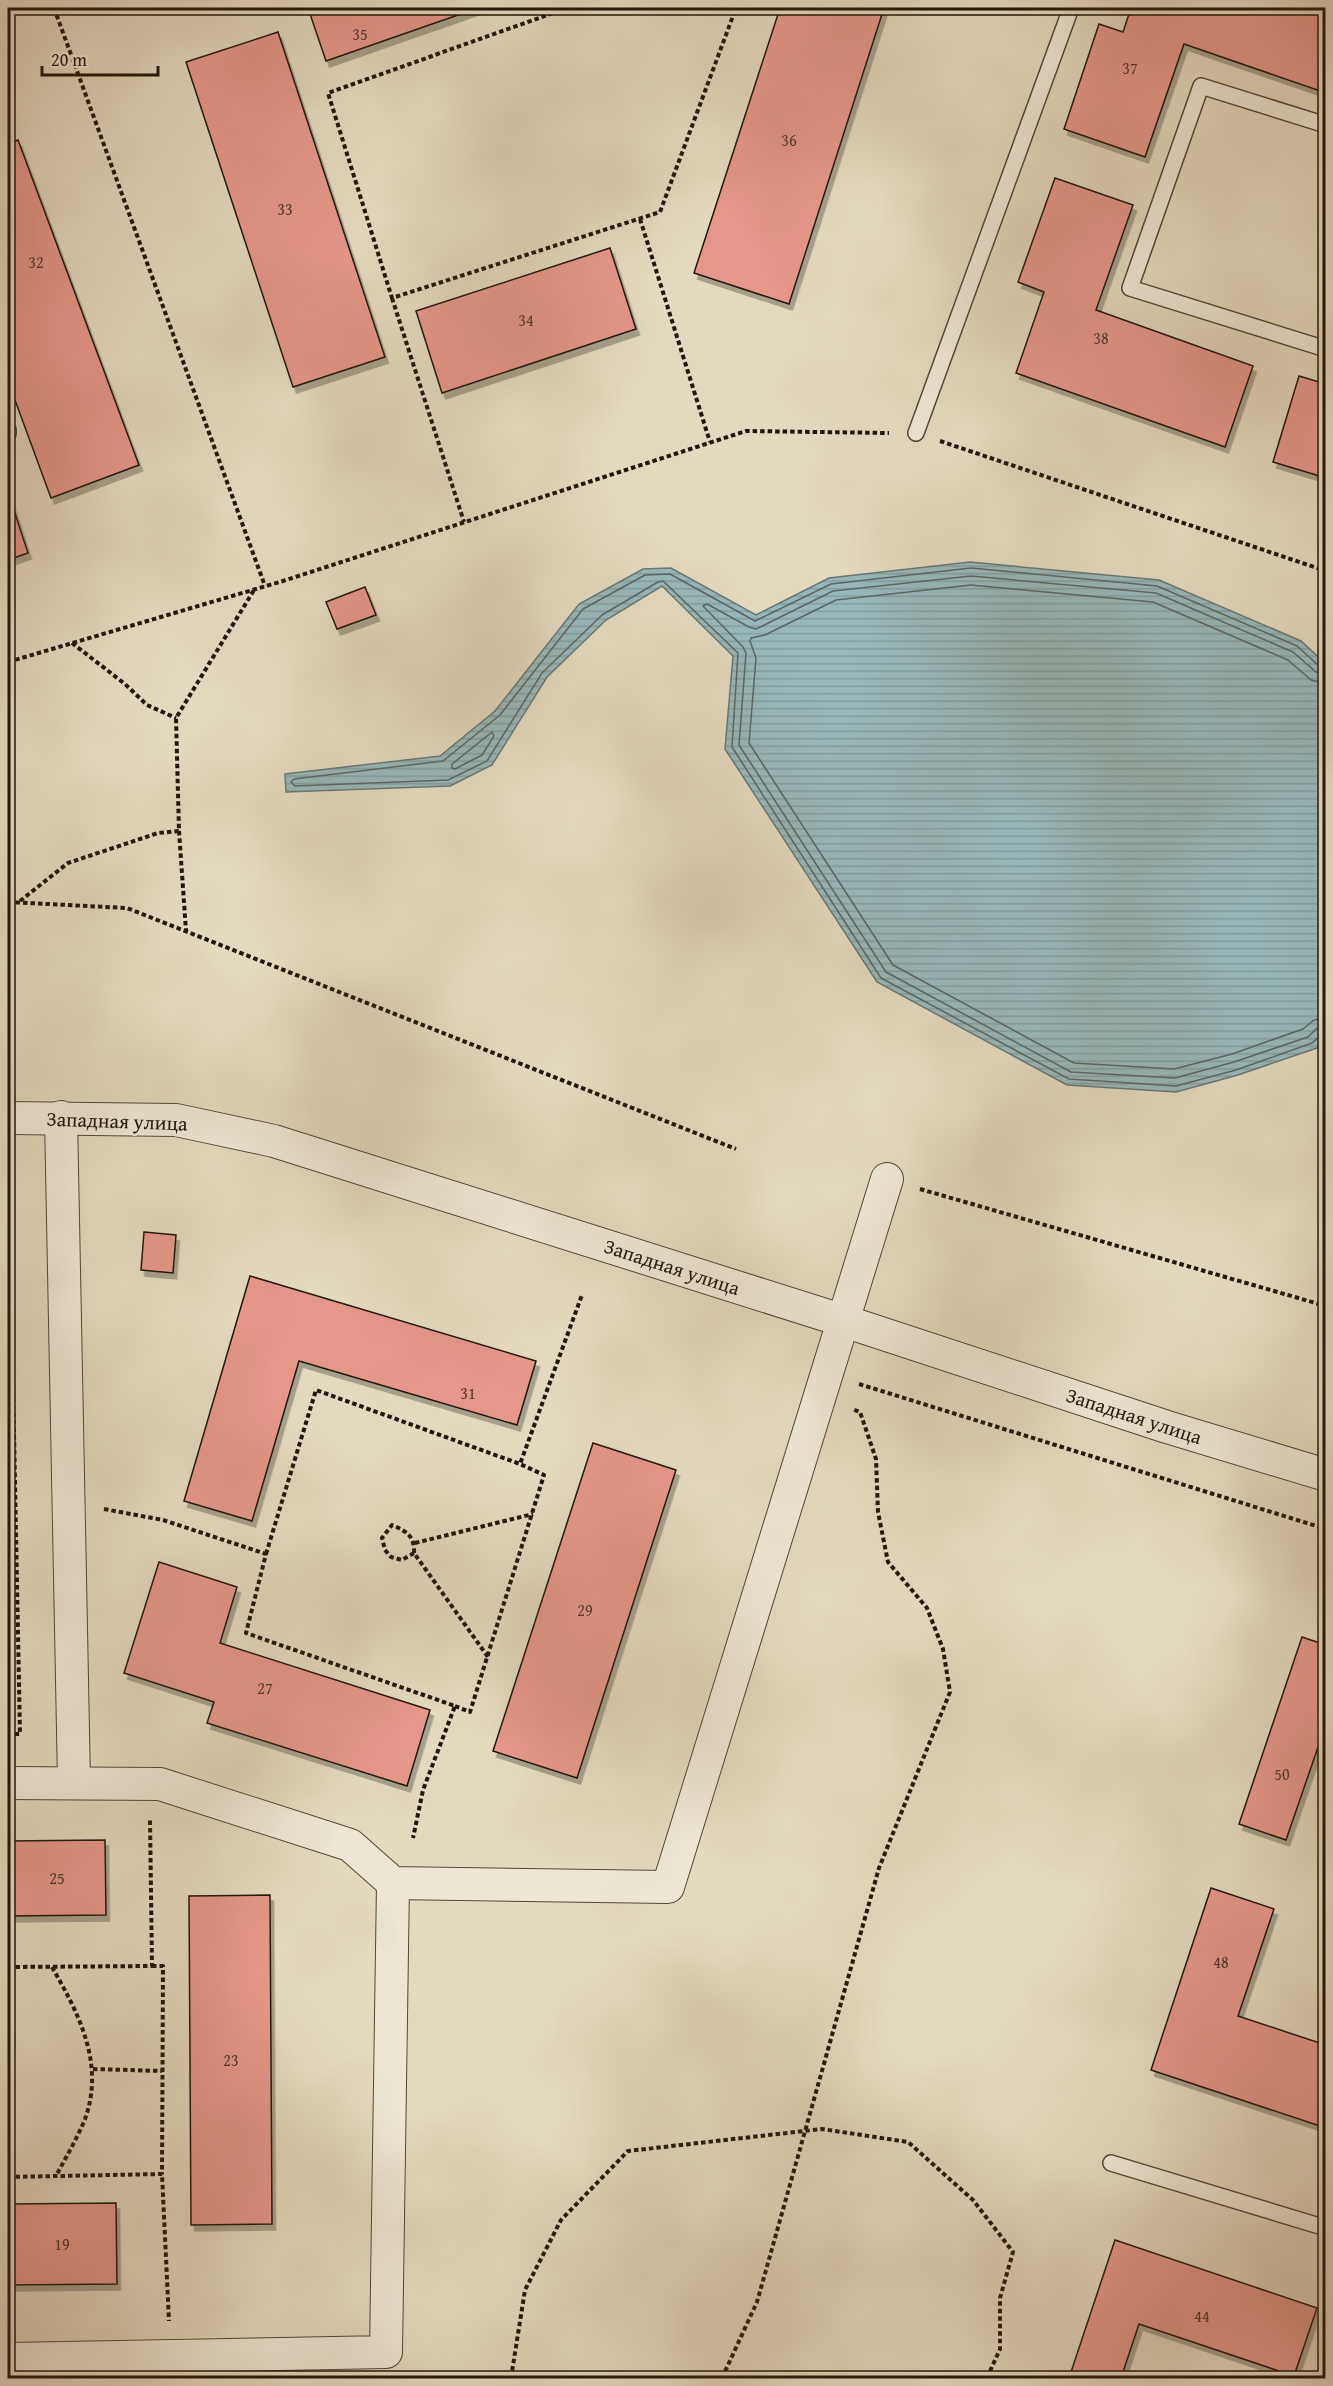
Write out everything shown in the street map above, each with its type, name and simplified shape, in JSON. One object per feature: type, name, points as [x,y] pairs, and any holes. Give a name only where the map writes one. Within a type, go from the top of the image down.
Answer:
[{"type":"street","points":[[61,1117],[74,1782]]},
{"type":"street","name":"Западная улица","points":[[8,1118],[176,1120],[274,1141],[841,1320],[1167,1427],[1326,1475]]},
{"type":"street","points":[[8,1783],[160,1784],[350,1845],[393,1883],[668,1887],[886,1179]]},
{"type":"street","points":[[28,2365],[171,2357],[386,2352],[393,1883]]},
{"type":"lane","points":[[916,433],[1071,8]]},
{"type":"lane","points":[[1326,125],[1201,86],[1130,288],[1326,349]]},
{"type":"lane","points":[[1111,2163],[1326,2228]]},
{"type":"path","points":[[54,8],[265,586]]},
{"type":"path","points":[[464,522],[328,93],[567,8]]},
{"type":"path","points":[[392,298],[660,212],[736,8]]},
{"type":"path","points":[[640,219],[710,442]]},
{"type":"path","points":[[8,662],[265,586],[746,431],[916,433],[1326,572]]},
{"type":"path","points":[[186,931],[179,831],[176,718],[255,589]]},
{"type":"path","points":[[72,643],[147,705],[176,718]]},
{"type":"path","points":[[20,902],[68,863],[158,833],[179,831]]},
{"type":"path","points":[[8,902],[127,908],[736,1149]]},
{"type":"path","points":[[886,1179],[1326,1306]]},
{"type":"path","points":[[8,1181],[20,1734],[8,1734]]},
{"type":"path","points":[[520,1464],[582,1295]]},
{"type":"path","points":[[822,1384],[1326,1529]]},
{"type":"path","points":[[723,2379],[757,2302],[879,1868],[950,1692],[943,1649],[927,1608],[888,1562],[878,1512],[876,1459],[860,1412],[822,1384]]},
{"type":"path","points":[[316,1390],[520,1464],[544,1475],[533,1514],[470,1712],[246,1633],[266,1554],[316,1390]]},
{"type":"path","points":[[69,1500],[162,1520],[266,1554]]},
{"type":"path","points":[[414,1543],[533,1514]]},
{"type":"path","points":[[8,1516],[15,1516]]},
{"type":"path","points":[[414,1553],[402,1560],[391,1557],[385,1550],[382,1538],[392,1525],[407,1532],[414,1543],[414,1553],[488,1658]]},
{"type":"path","points":[[413,1838],[423,1790],[455,1706]]},
{"type":"path","points":[[150,1784],[152,1966]]},
{"type":"path","points":[[52,1966],[74,2006],[84,2031],[93,2069],[91,2099],[85,2118],[56,2176]]},
{"type":"path","points":[[8,1967],[163,1966],[162,2174],[171,2357]]},
{"type":"path","points":[[93,2069],[162,2071]]},
{"type":"path","points":[[511,2379],[525,2290],[561,2220],[628,2151],[822,2129],[908,2142],[973,2200],[1013,2252],[1000,2298],[1000,2349],[987,2379]]},
{"type":"path","points":[[8,2177],[162,2174]]},
{"type":"water","points":[[970,562],[1159,580],[1301,641],[1325,663],[1326,1038],[1317,1048],[1238,1075],[1176,1092],[1067,1085],[877,982],[725,749],[733,656],[662,586],[606,620],[547,677],[492,765],[450,786],[286,792],[285,774],[440,756],[495,711],[579,604],[643,569],[671,568],[756,615],[829,578]]},
{"type":"building","points":[[308,8],[478,8],[326,61]]},
{"type":"building","points":[[780,8],[884,8],[789,304],[694,273]]},
{"type":"building","points":[[1131,8],[1326,8],[1326,93],[1184,44],[1145,157],[1064,129],[1099,24],[1123,32]]},
{"type":"building","points":[[278,32],[385,357],[293,387],[186,62]]},
{"type":"building","points":[[18,140],[139,465],[51,498],[8,381],[8,144]]},
{"type":"building","points":[[1055,178],[1133,205],[1096,310],[1253,366],[1225,447],[1016,373],[1044,292],[1018,282]]},
{"type":"building","points":[[610,248],[636,329],[442,393],[416,311]]},
{"type":"building","points":[[1299,376],[1326,384],[1326,478],[1273,462]]},
{"type":"building","points":[[8,492],[28,553],[8,560]]},
{"type":"building","points":[[365,587],[376,615],[337,629],[326,602]]},
{"type":"building","points":[[144,1232],[176,1235],[173,1273],[141,1270]]},
{"type":"building","points":[[250,1276],[536,1361],[517,1425],[299,1361],[252,1521],[184,1501]]},
{"type":"building","points":[[593,1443],[676,1470],[577,1778],[493,1751]]},
{"type":"building","points":[[159,1562],[237,1587],[220,1643],[430,1710],[407,1786],[207,1723],[214,1702],[124,1673]]},
{"type":"building","points":[[1302,1637],[1326,1645],[1326,1724],[1286,1840],[1239,1824]]},
{"type":"building","points":[[105,1840],[106,1915],[8,1916],[8,1841]]},
{"type":"building","points":[[1211,1888],[1274,1909],[1238,2016],[1326,2045],[1326,2128],[1151,2070]]},
{"type":"building","points":[[270,1895],[272,2224],[191,2225],[189,1896]]},
{"type":"building","points":[[116,2203],[117,2284],[8,2285],[8,2204]]},
{"type":"building","points":[[1115,2240],[1317,2308],[1294,2376],[1139,2324],[1121,2378],[1069,2378]]}]
